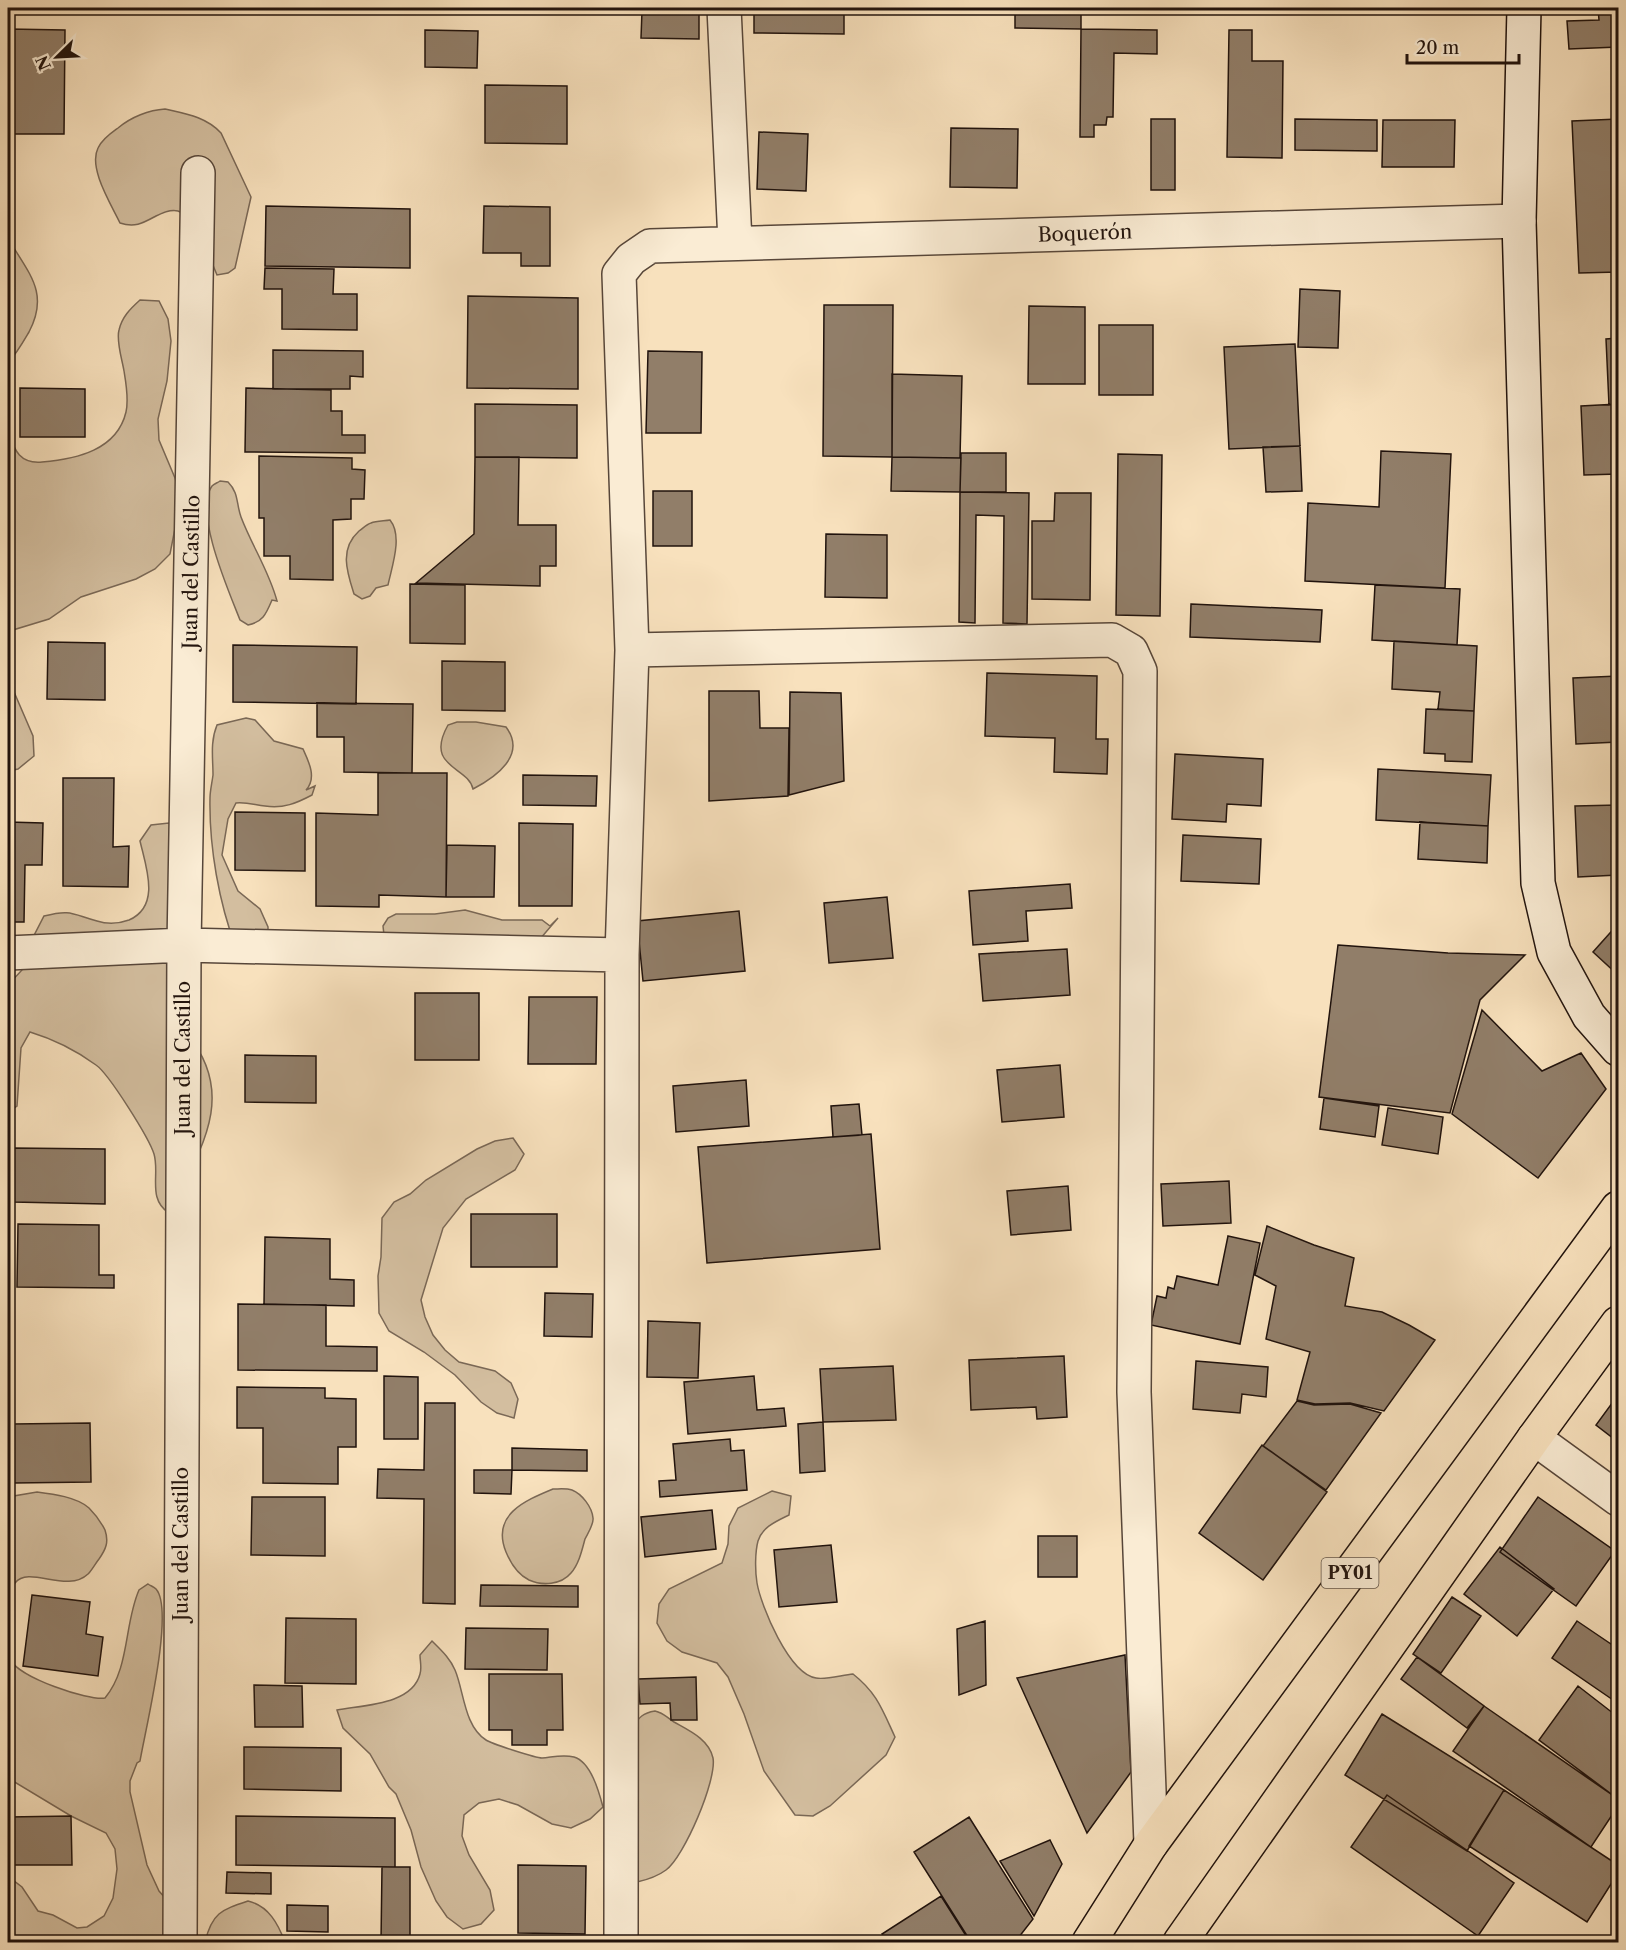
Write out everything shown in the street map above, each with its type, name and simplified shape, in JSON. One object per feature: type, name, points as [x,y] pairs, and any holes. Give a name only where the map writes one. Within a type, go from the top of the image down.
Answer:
[{"type":"highway","name":"PY01","points":[[1089,1942],[1151,1844],[1618,1208]]},
{"type":"highway","points":[[1180,1942],[1534,1438],[1618,1323]]},
{"type":"street","points":[[724,8],[735,242]]},
{"type":"street","points":[[1524,8],[1519,220],[1538,883],[1554,952],[1589,1016],[1618,1049]]},
{"type":"street","name":"Juan del Castillo","points":[[180,1942],[184,945],[198,173]]},
{"type":"street","name":"Boquerón","points":[[632,650],[619,274],[631,259],[650,246],[1519,220]]},
{"type":"street","points":[[621,1942],[622,956],[632,650],[1112,640],[1131,651],[1140,672],[1134,1392],[1151,1844]]},
{"type":"street","points":[[8,952],[184,945],[622,956]]},
{"type":"street","points":[[1534,1438],[1618,1499]]},
{"type":"shaded area","points":[[165,109],[209,123],[221,133],[251,197],[235,268],[228,273],[217,275],[201,239],[190,221],[178,211],[163,213],[139,224],[120,223],[98,176],[96,156],[98,148],[112,132],[134,117]]},
{"type":"shaded area","points":[[8,238],[34,283],[37,305],[29,332],[8,363]]},
{"type":"shaded area","points":[[140,300],[159,301],[168,319],[171,341],[167,381],[158,419],[159,440],[181,498],[170,554],[155,569],[136,579],[81,597],[49,619],[13,630],[8,636],[8,433],[19,455],[28,461],[35,462],[55,461],[82,455],[105,444],[114,435],[121,425],[127,402],[118,334],[122,321]]},
{"type":"shaded area","points":[[220,481],[228,482],[234,490],[241,517],[270,579],[277,601],[272,600],[263,617],[248,625],[240,620],[210,533],[207,498],[212,486]]},
{"type":"shaded area","points":[[390,520],[396,534],[396,543],[388,585],[376,588],[370,596],[362,599],[354,594],[349,577],[346,561],[349,545],[359,531],[368,524]]},
{"type":"shaded area","points":[[8,678],[33,736],[34,756],[18,769],[8,771]]},
{"type":"shaded area","points":[[246,718],[255,720],[274,741],[303,749],[311,775],[306,790],[315,786],[312,795],[284,806],[236,803],[228,819],[222,855],[238,891],[260,909],[268,927],[268,936],[236,948],[216,874],[211,836],[210,795],[213,775],[213,744],[217,725]]},
{"type":"shaded area","points":[[457,722],[476,722],[506,727],[512,737],[511,756],[506,764],[491,778],[473,789],[470,781],[444,758],[441,750],[442,739],[448,725]]},
{"type":"shaded area","points":[[169,823],[180,837],[187,1034],[202,1057],[210,1080],[212,1102],[209,1124],[202,1146],[169,1213],[158,1201],[154,1154],[145,1135],[110,1080],[96,1065],[81,1055],[30,1032],[21,1048],[17,1106],[8,1112],[8,985],[22,970],[26,951],[44,916],[76,914],[113,924],[129,920],[139,914],[145,905],[149,885],[140,841],[151,825]]},
{"type":"shaded area","points":[[465,910],[502,920],[542,920],[550,926],[558,918],[540,939],[384,935],[383,926],[388,918],[396,914],[435,914]]},
{"type":"shaded area","points":[[513,1138],[524,1154],[515,1170],[466,1199],[443,1228],[421,1300],[433,1335],[445,1350],[459,1362],[495,1371],[511,1383],[518,1399],[514,1418],[497,1413],[481,1402],[455,1375],[424,1352],[389,1331],[379,1313],[378,1276],[382,1218],[394,1202],[410,1194],[426,1180],[477,1149],[495,1141]]},
{"type":"shaded area","points":[[553,1489],[570,1489],[576,1492],[589,1505],[593,1520],[578,1561],[571,1573],[557,1582],[540,1583],[525,1578],[512,1565],[506,1552],[503,1528],[513,1511],[521,1504]]},
{"type":"shaded area","points":[[772,1491],[791,1496],[789,1515],[770,1525],[760,1536],[756,1551],[756,1567],[757,1583],[764,1607],[778,1638],[796,1665],[806,1674],[816,1678],[829,1678],[853,1674],[873,1695],[895,1737],[886,1755],[830,1806],[813,1816],[795,1815],[764,1771],[728,1677],[717,1663],[682,1652],[667,1641],[657,1623],[659,1604],[669,1589],[722,1563],[728,1544],[729,1526],[738,1508]]},
{"type":"shaded area","points":[[37,1492],[64,1497],[84,1504],[102,1524],[107,1542],[91,1571],[79,1579],[59,1581],[29,1577],[21,1578],[15,1583],[12,1596],[13,1619],[9,1651],[16,1667],[54,1687],[84,1696],[105,1698],[119,1673],[134,1603],[139,1590],[148,1584],[156,1589],[161,1601],[161,1645],[157,1672],[140,1761],[130,1781],[130,1792],[147,1865],[159,1891],[166,1899],[184,1942],[18,1942],[8,1940],[8,1878],[22,1887],[38,1911],[53,1915],[77,1928],[87,1927],[104,1916],[113,1898],[117,1869],[115,1849],[106,1833],[71,1816],[8,1778],[8,1497]]},
{"type":"shaded area","points":[[432,1641],[453,1666],[469,1717],[479,1734],[490,1742],[532,1756],[542,1758],[566,1756],[580,1760],[590,1771],[603,1807],[590,1819],[571,1828],[552,1824],[518,1805],[499,1799],[479,1803],[464,1815],[462,1836],[469,1855],[490,1890],[494,1910],[481,1924],[463,1929],[447,1917],[436,1901],[421,1867],[411,1830],[396,1794],[389,1787],[370,1754],[343,1728],[337,1710],[385,1702],[407,1692],[415,1684],[420,1674],[420,1655]]},
{"type":"shaded area","points":[[655,1711],[703,1740],[711,1751],[713,1769],[705,1800],[682,1850],[666,1870],[637,1882],[633,1727],[642,1716]]},
{"type":"shaded area","points":[[248,1901],[267,1911],[276,1922],[285,1942],[205,1942],[211,1925],[219,1914]]},
{"type":"building","points":[[446,8],[493,8],[493,11],[446,11]]},
{"type":"building","points":[[754,8],[844,8],[844,34],[754,33]]},
{"type":"building","points":[[1015,8],[1081,8],[1081,29],[1015,28]]},
{"type":"building","points":[[1598,8],[1618,8],[1618,47],[1569,49],[1567,21],[1599,20]]},
{"type":"building","points":[[642,11],[699,12],[699,39],[641,38]]},
{"type":"building","points":[[8,29],[65,30],[64,134],[8,134]]},
{"type":"building","points":[[1081,29],[1157,30],[1157,54],[1114,53],[1113,117],[1107,117],[1106,125],[1094,125],[1094,137],[1080,137]]},
{"type":"building","points":[[425,30],[478,31],[477,68],[425,67]]},
{"type":"building","points":[[1229,30],[1252,30],[1252,61],[1283,61],[1282,158],[1227,157]]},
{"type":"building","points":[[485,85],[567,86],[567,144],[485,143]]},
{"type":"building","points":[[1151,119],[1175,119],[1175,190],[1151,190]]},
{"type":"building","points":[[1295,119],[1377,120],[1377,151],[1295,150]]},
{"type":"building","points":[[1618,119],[1618,272],[1579,273],[1572,121]]},
{"type":"building","points":[[1383,120],[1455,120],[1454,167],[1382,167]]},
{"type":"building","points":[[951,128],[1018,129],[1017,188],[950,187]]},
{"type":"building","points":[[759,132],[808,134],[806,191],[757,189]]},
{"type":"building","points":[[266,206],[410,209],[410,268],[265,266]]},
{"type":"building","points":[[484,206],[550,207],[550,266],[521,266],[521,253],[483,253]]},
{"type":"building","points":[[265,268],[334,269],[333,294],[357,294],[357,330],[282,329],[282,289],[264,289]]},
{"type":"building","points":[[1300,289],[1340,291],[1338,348],[1298,347]]},
{"type":"building","points":[[468,296],[578,298],[578,389],[467,388]]},
{"type":"building","points":[[824,305],[893,305],[892,457],[823,456]]},
{"type":"building","points":[[1029,306],[1085,307],[1085,384],[1028,384]]},
{"type":"building","points":[[1099,325],[1153,325],[1153,395],[1099,395]]},
{"type":"building","points":[[1618,338],[1618,404],[1609,405],[1606,339]]},
{"type":"building","points":[[1295,344],[1300,446],[1229,449],[1224,347]]},
{"type":"building","points":[[273,350],[363,351],[363,377],[350,376],[350,389],[273,389]]},
{"type":"building","points":[[648,351],[702,352],[701,433],[646,433]]},
{"type":"building","points":[[892,374],[962,376],[960,458],[892,457]]},
{"type":"building","points":[[20,388],[85,389],[85,437],[20,437]]},
{"type":"building","points":[[246,388],[331,390],[331,411],[342,411],[342,435],[365,435],[365,453],[245,452]]},
{"type":"building","points":[[475,404],[577,405],[577,458],[475,457]]},
{"type":"building","points":[[1618,404],[1618,474],[1584,475],[1581,406]]},
{"type":"building","points":[[1300,446],[1302,491],[1266,492],[1263,447]]},
{"type":"building","points":[[1381,451],[1451,454],[1445,588],[1305,581],[1308,503],[1379,507]]},
{"type":"building","points":[[961,453],[1006,453],[1006,492],[960,492]]},
{"type":"building","points":[[1118,454],[1162,455],[1160,616],[1116,615]]},
{"type":"building","points":[[259,456],[352,458],[352,469],[365,470],[364,499],[351,499],[351,519],[333,520],[333,580],[290,579],[290,556],[264,556],[264,518],[259,518]]},
{"type":"building","points":[[475,457],[519,457],[518,525],[556,525],[556,566],[540,566],[540,586],[416,583],[474,534]]},
{"type":"building","points":[[892,457],[961,458],[960,492],[891,491]]},
{"type":"building","points":[[653,491],[692,491],[692,546],[653,546]]},
{"type":"building","points":[[960,492],[1029,493],[1027,624],[1003,623],[1004,516],[976,515],[975,623],[959,622]]},
{"type":"building","points":[[1055,493],[1091,493],[1090,600],[1032,599],[1032,521],[1054,521]]},
{"type":"building","points":[[826,534],[887,535],[887,598],[825,597]]},
{"type":"building","points":[[410,584],[465,585],[465,644],[410,643]]},
{"type":"building","points":[[1375,585],[1460,589],[1457,645],[1372,640]]},
{"type":"building","points":[[1191,604],[1322,610],[1320,642],[1190,637]]},
{"type":"building","points":[[1394,641],[1477,646],[1474,711],[1438,709],[1440,692],[1392,689]]},
{"type":"building","points":[[48,642],[105,643],[105,700],[47,699]]},
{"type":"building","points":[[233,645],[357,647],[356,704],[233,702]]},
{"type":"building","points":[[442,661],[505,662],[505,711],[442,710]]},
{"type":"building","points":[[987,673],[1097,676],[1096,739],[1108,739],[1107,774],[1054,772],[1055,738],[985,736]]},
{"type":"building","points":[[1618,676],[1618,742],[1576,744],[1573,678]]},
{"type":"building","points":[[709,691],[759,691],[760,728],[789,728],[788,796],[709,801]]},
{"type":"building","points":[[790,692],[841,693],[844,781],[789,795]]},
{"type":"building","points":[[317,703],[413,704],[412,773],[344,772],[344,737],[317,737]]},
{"type":"building","points":[[1426,709],[1474,711],[1472,762],[1445,761],[1445,754],[1424,753]]},
{"type":"building","points":[[1175,754],[1263,759],[1261,806],[1227,804],[1226,822],[1172,819]]},
{"type":"building","points":[[1378,769],[1491,775],[1488,826],[1376,820]]},
{"type":"building","points":[[378,773],[447,773],[446,897],[379,895],[379,907],[316,906],[316,813],[378,815]]},
{"type":"building","points":[[523,775],[597,776],[596,806],[523,805]]},
{"type":"building","points":[[63,778],[114,778],[113,847],[129,846],[128,887],[63,886]]},
{"type":"building","points":[[1618,805],[1618,875],[1578,877],[1575,806]]},
{"type":"building","points":[[235,812],[305,813],[305,871],[235,870]]},
{"type":"building","points":[[8,822],[43,823],[42,865],[25,865],[24,922],[8,922]]},
{"type":"building","points":[[1420,822],[1488,826],[1487,863],[1418,859]]},
{"type":"building","points":[[519,823],[573,824],[572,906],[519,906]]},
{"type":"building","points":[[1183,835],[1261,839],[1259,884],[1181,881]]},
{"type":"building","points":[[447,845],[495,846],[494,897],[446,897]]},
{"type":"building","points":[[1070,884],[1072,908],[1026,911],[1028,941],[973,945],[969,891]]},
{"type":"building","points":[[887,897],[893,958],[829,963],[824,903]]},
{"type":"building","points":[[739,911],[745,971],[643,981],[637,921]]},
{"type":"building","points":[[1618,924],[1618,975],[1593,952]]},
{"type":"building","points":[[1338,945],[1448,953],[1525,955],[1480,1000],[1450,1113],[1319,1097]]},
{"type":"building","points":[[1067,949],[1070,995],[983,1001],[979,954]]},
{"type":"building","points":[[415,993],[479,993],[479,1060],[415,1060]]},
{"type":"building","points":[[529,997],[597,997],[596,1064],[528,1064]]},
{"type":"building","points":[[1482,1010],[1542,1071],[1581,1053],[1606,1089],[1538,1178],[1452,1114]]},
{"type":"building","points":[[245,1055],[316,1056],[316,1103],[245,1102]]},
{"type":"building","points":[[1060,1065],[1064,1117],[1002,1122],[997,1070]]},
{"type":"building","points":[[746,1080],[749,1126],[676,1132],[673,1086]]},
{"type":"building","points":[[1324,1098],[1379,1106],[1375,1137],[1320,1129]]},
{"type":"building","points":[[859,1104],[862,1135],[833,1137],[831,1106]]},
{"type":"building","points":[[1388,1108],[1443,1117],[1438,1154],[1382,1145]]},
{"type":"building","points":[[871,1134],[880,1249],[707,1263],[698,1147]]},
{"type":"building","points":[[13,1148],[105,1149],[105,1204],[13,1202]]},
{"type":"building","points":[[1229,1181],[1231,1223],[1163,1226],[1161,1184]]},
{"type":"building","points":[[1068,1186],[1071,1230],[1011,1235],[1007,1191]]},
{"type":"building","points":[[471,1214],[557,1214],[557,1267],[471,1267]]},
{"type":"building","points":[[18,1224],[99,1225],[99,1275],[114,1275],[114,1288],[17,1287]]},
{"type":"building","points":[[1267,1226],[1354,1258],[1345,1306],[1382,1312],[1435,1340],[1384,1411],[1350,1403],[1315,1404],[1297,1400],[1310,1352],[1266,1339],[1276,1286],[1255,1275]]},
{"type":"building","points":[[1228,1236],[1260,1243],[1240,1344],[1151,1325],[1157,1296],[1166,1298],[1168,1287],[1174,1289],[1177,1276],[1218,1285]]},
{"type":"building","points":[[265,1237],[330,1239],[330,1279],[354,1280],[354,1306],[264,1304]]},
{"type":"building","points":[[545,1293],[593,1294],[592,1337],[544,1336]]},
{"type":"building","points":[[238,1304],[326,1305],[326,1346],[377,1347],[377,1371],[238,1370]]},
{"type":"building","points":[[648,1321],[700,1323],[698,1378],[647,1377]]},
{"type":"building","points":[[1064,1356],[1067,1417],[1037,1419],[1036,1407],[971,1410],[969,1360]]},
{"type":"building","points":[[1196,1361],[1268,1367],[1266,1397],[1242,1394],[1240,1413],[1193,1409]]},
{"type":"building","points":[[893,1366],[896,1420],[823,1422],[820,1369]]},
{"type":"building","points":[[384,1376],[418,1377],[418,1439],[384,1439]]},
{"type":"building","points":[[754,1376],[757,1410],[784,1408],[786,1426],[688,1434],[684,1382]]},
{"type":"building","points":[[237,1387],[325,1388],[325,1398],[356,1399],[356,1447],[338,1447],[338,1484],[263,1483],[263,1428],[237,1428]]},
{"type":"building","points":[[1618,1395],[1618,1442],[1596,1425]]},
{"type":"building","points":[[1297,1401],[1314,1405],[1350,1404],[1381,1413],[1326,1490],[1263,1446]]},
{"type":"building","points":[[425,1403],[455,1403],[455,1604],[423,1603],[424,1499],[377,1498],[378,1469],[424,1470]]},
{"type":"building","points":[[823,1422],[825,1471],[800,1473],[798,1424]]},
{"type":"building","points":[[90,1423],[91,1482],[14,1483],[13,1424]]},
{"type":"building","points":[[730,1439],[731,1451],[744,1450],[747,1490],[660,1497],[659,1481],[676,1480],[673,1444]]},
{"type":"building","points":[[1262,1445],[1327,1492],[1263,1580],[1199,1533]]},
{"type":"building","points":[[512,1448],[587,1450],[587,1471],[512,1470]]},
{"type":"building","points":[[474,1470],[512,1470],[511,1494],[474,1493]]},
{"type":"building","points":[[252,1497],[325,1497],[325,1556],[251,1555]]},
{"type":"building","points":[[1538,1497],[1615,1551],[1576,1606],[1500,1552]]},
{"type":"building","points":[[712,1510],[716,1549],[645,1557],[641,1517]]},
{"type":"building","points":[[1038,1536],[1077,1536],[1077,1577],[1038,1577]]},
{"type":"building","points":[[831,1545],[837,1602],[779,1607],[774,1550]]},
{"type":"building","points":[[1500,1547],[1554,1589],[1517,1636],[1464,1594]]},
{"type":"building","points":[[481,1585],[578,1586],[578,1607],[480,1606]]},
{"type":"building","points":[[32,1595],[90,1602],[86,1634],[103,1637],[98,1676],[23,1666]]},
{"type":"building","points":[[1452,1597],[1481,1616],[1441,1673],[1413,1654]]},
{"type":"building","points":[[286,1618],[356,1619],[356,1684],[285,1683]]},
{"type":"building","points":[[985,1621],[986,1685],[959,1695],[957,1629]]},
{"type":"building","points":[[1577,1621],[1611,1644],[1618,1633],[1618,1698],[1616,1702],[1552,1658]]},
{"type":"building","points":[[466,1628],[548,1629],[547,1670],[465,1669]]},
{"type":"building","points":[[1125,1655],[1131,1772],[1087,1833],[1017,1678]]},
{"type":"building","points":[[1417,1657],[1484,1706],[1467,1728],[1401,1679]]},
{"type":"building","points":[[489,1674],[562,1674],[563,1730],[547,1730],[547,1745],[512,1745],[512,1730],[489,1730]]},
{"type":"building","points":[[696,1677],[697,1720],[671,1720],[670,1703],[640,1704],[638,1679]]},
{"type":"building","points":[[254,1685],[302,1686],[303,1727],[255,1727]]},
{"type":"building","points":[[1578,1686],[1618,1717],[1618,1799],[1539,1740]]},
{"type":"building","points":[[1484,1706],[1618,1799],[1618,1806],[1591,1847],[1453,1751]]},
{"type":"building","points":[[1382,1714],[1504,1790],[1467,1851],[1345,1775]]},
{"type":"building","points":[[244,1747],[341,1748],[341,1791],[244,1789]]},
{"type":"building","points":[[1504,1790],[1618,1865],[1618,1873],[1587,1922],[1469,1846]]},
{"type":"building","points":[[1387,1795],[1514,1883],[1478,1936],[1351,1847]]},
{"type":"building","points":[[71,1816],[72,1865],[8,1865],[8,1817]]},
{"type":"building","points":[[236,1816],[395,1818],[395,1867],[236,1865]]},
{"type":"building","points":[[969,1817],[1033,1919],[1015,1942],[971,1942],[914,1852]]},
{"type":"building","points":[[1050,1840],[1062,1864],[1034,1916],[1000,1861]]},
{"type":"building","points":[[518,1865],[586,1866],[585,1934],[518,1933]]},
{"type":"building","points":[[382,1867],[410,1867],[410,1940],[442,1940],[442,1942],[381,1942]]},
{"type":"building","points":[[227,1872],[271,1873],[271,1894],[226,1893]]},
{"type":"building","points":[[941,1896],[970,1942],[888,1942],[882,1934]]},
{"type":"building","points":[[287,1905],[328,1906],[328,1932],[287,1931]]},
{"type":"building","points":[[303,1937],[368,1938],[368,1942],[303,1942]]}]
